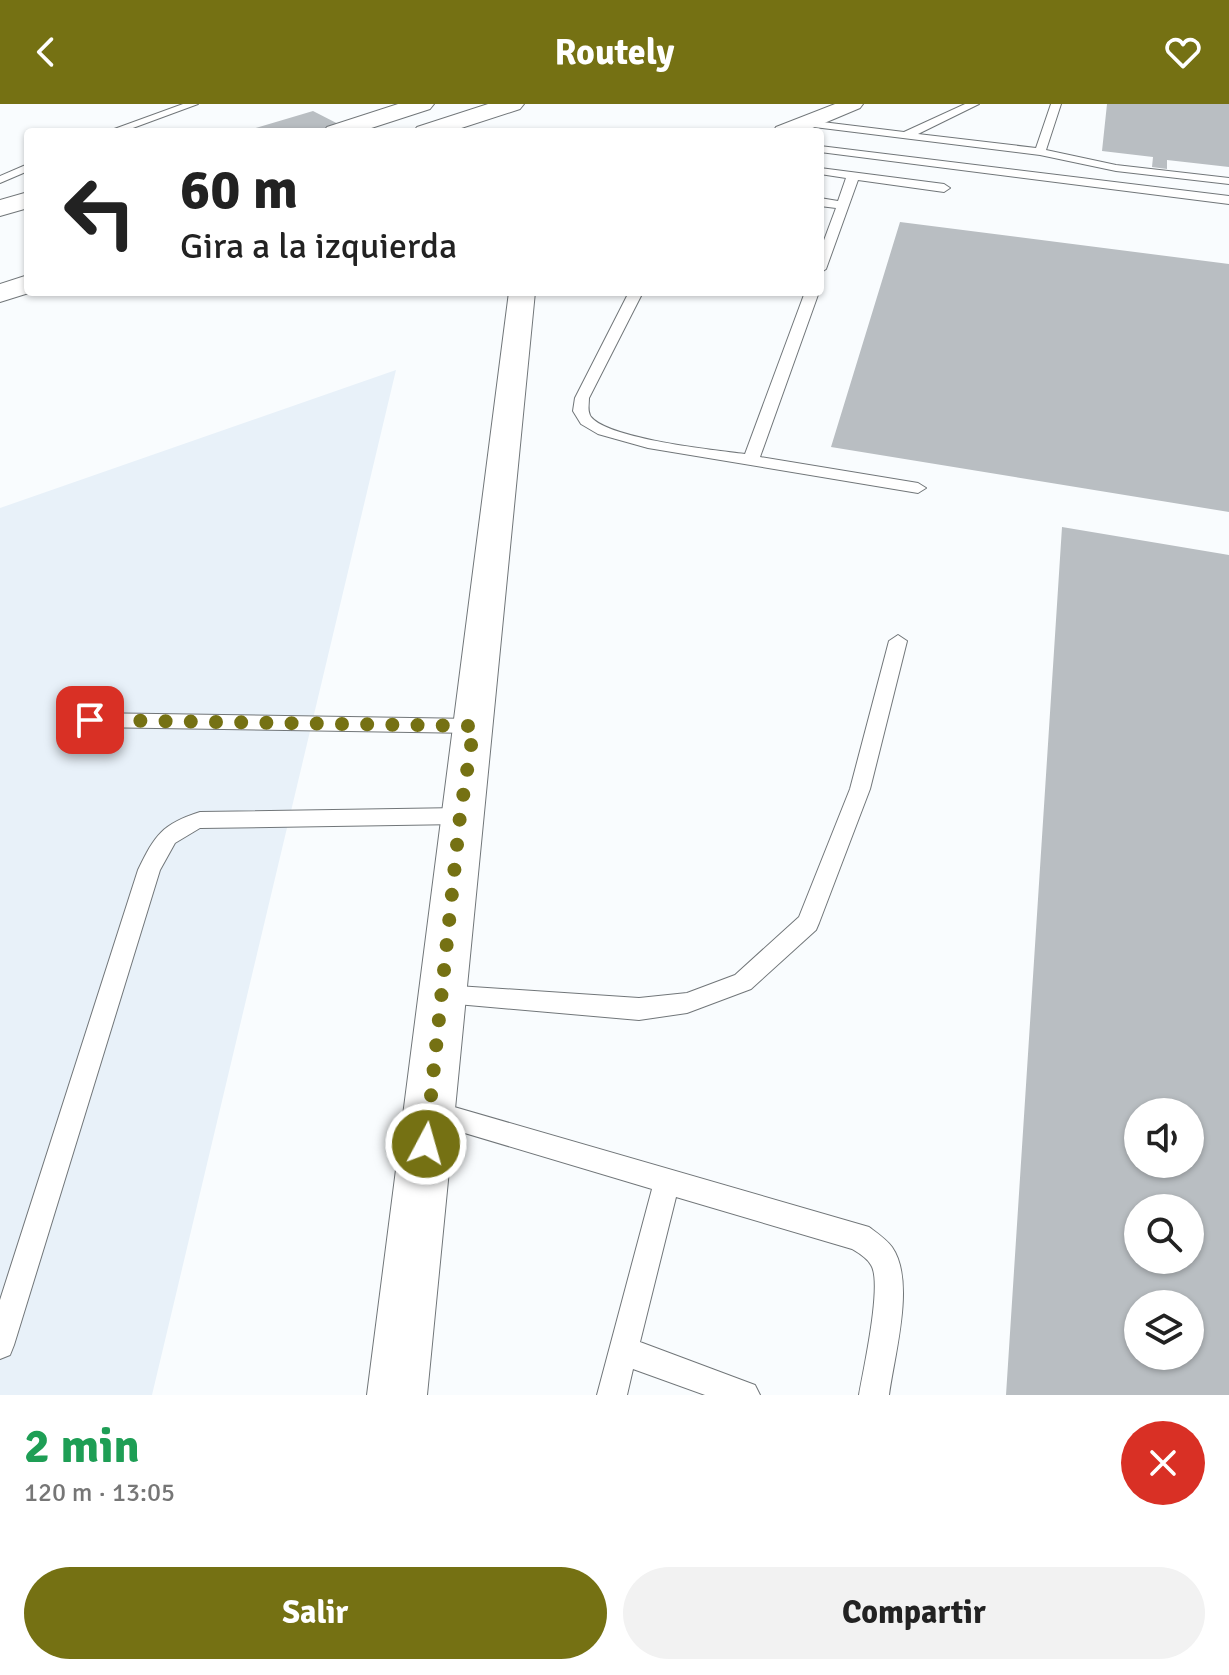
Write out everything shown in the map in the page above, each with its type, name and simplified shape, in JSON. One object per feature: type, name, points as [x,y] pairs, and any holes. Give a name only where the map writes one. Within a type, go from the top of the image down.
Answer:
[{"type":"highway","points":[[347,128],[422,104]]},
{"type":"highway","points":[[437,128],[512,104]]},
{"type":"highway","points":[[0,208],[24,201]]},
{"type":"highway","points":[[0,293],[24,285]]},
{"type":"street","points":[[794,128],[853,104]]},
{"type":"street","points":[[397,1395],[460,816],[474,726],[522,296]]},
{"type":"lane","points":[[123,128],[193,104]]},
{"type":"lane","points":[[906,135],[974,104]]},
{"type":"lane","points":[[1040,152],[1056,104]]},
{"type":"lane","points":[[806,123],[1040,152],[1116,168],[1229,181]]},
{"type":"lane","points":[[824,149],[1229,200]]},
{"type":"lane","points":[[0,180],[24,169]]},
{"type":"lane","points":[[824,172],[944,188]]},
{"type":"lane","points":[[824,258],[853,176]]},
{"type":"lane","points":[[824,203],[843,205]]},
{"type":"lane","points":[[634,296],[582,398],[581,411],[586,421],[603,431],[653,445],[918,488]]},
{"type":"lane","points":[[751,460],[811,296]]},
{"type":"lane","points":[[442,995],[639,1009],[687,1003],[743,982],[808,923],[860,789],[898,641]]},
{"type":"lane","points":[[90,720],[474,726]]},
{"type":"lane","points":[[0,1345],[149,870],[167,835],[180,826],[200,820],[460,816]]},
{"type":"lane","points":[[430,1112],[859,1237],[875,1248],[886,1264],[887,1290],[874,1395]]},
{"type":"lane","points":[[612,1395],[667,1182]]},
{"type":"lane","points":[[624,1351],[745,1395]]},
{"type":"shaded area","points":[[396,370],[152,1395],[0,1395],[0,508]]},
{"type":"building","points":[[1107,104],[1229,104],[1229,167],[1167,160],[1167,169],[1152,167],[1153,157],[1102,151]]},
{"type":"building","points":[[313,111],[346,128],[256,128]]},
{"type":"building","points":[[900,222],[1229,264],[1229,512],[831,447]]},
{"type":"building","points":[[1062,527],[1229,555],[1229,1395],[1006,1395]]},
{"type":"route","points":[[90,720],[474,726],[460,816],[426,1144]]}]
